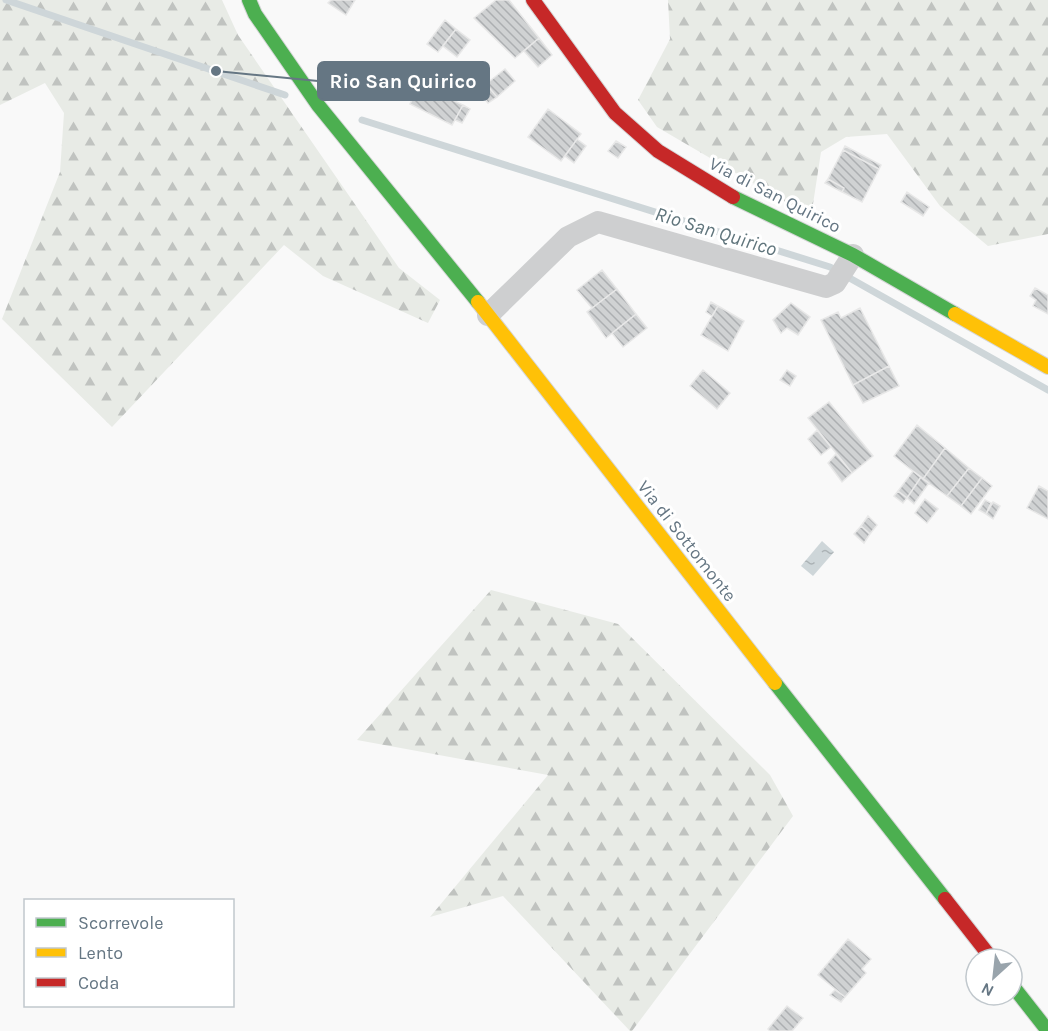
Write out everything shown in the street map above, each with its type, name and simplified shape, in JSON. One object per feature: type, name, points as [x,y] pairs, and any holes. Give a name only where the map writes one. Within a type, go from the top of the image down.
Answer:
[{"type":"main road","name":"Via di Sottomonte","points":[[249,0],[255,14],[318,105],[488,315],[983,947]]},
{"type":"main road","name":"Via di San Quirico","points":[[533,0],[615,113],[658,151],[722,192],[850,258],[1048,367]]},
{"type":"main road","points":[[1024,1001],[1047,1031]]},
{"type":"street","points":[[488,315],[568,237],[598,222],[825,287],[835,283],[850,258]]},
{"type":"green space","points":[[0,0],[222,0],[238,35],[399,268],[440,300],[428,323],[323,276],[284,245],[112,427],[2,319],[60,172],[64,113],[45,83],[0,105]]},
{"type":"green space","points":[[668,0],[1048,0],[1048,234],[988,246],[940,206],[887,134],[846,137],[821,152],[811,217],[657,127],[638,100],[670,39]]},
{"type":"green space","points":[[491,590],[618,624],[770,775],[793,816],[632,1031],[503,896],[430,917],[548,775],[357,740]]},
{"type":"water","points":[[822,541],[834,552],[813,576],[801,566]]},
{"type":"building","points":[[331,0],[355,0],[346,15],[328,3]]},
{"type":"building","points":[[496,0],[509,0],[539,38],[515,58],[474,18]]},
{"type":"building","points":[[445,20],[456,29],[438,52],[427,44]]},
{"type":"building","points":[[456,29],[470,40],[457,57],[443,46]]},
{"type":"building","points":[[539,38],[552,55],[538,67],[524,51]]},
{"type":"building","points":[[505,69],[515,81],[497,97],[486,84]]},
{"type":"building","points":[[420,84],[463,105],[452,125],[410,104]]},
{"type":"building","points":[[486,84],[497,97],[488,103],[479,92]]},
{"type":"building","points":[[463,105],[470,109],[462,123],[455,120]]},
{"type":"building","points":[[548,109],[581,134],[561,161],[528,137]]},
{"type":"building","points":[[577,139],[586,146],[574,163],[565,156]]},
{"type":"building","points":[[616,141],[626,147],[618,158],[608,151]]},
{"type":"building","points":[[845,146],[881,165],[879,169],[843,150]]},
{"type":"building","points":[[843,150],[879,169],[862,202],[842,192],[844,188],[828,179]]},
{"type":"building","points":[[828,179],[844,188],[842,192],[825,183]]},
{"type":"building","points":[[907,192],[929,207],[923,216],[901,202]]},
{"type":"building","points":[[602,270],[617,289],[592,308],[577,290]]},
{"type":"building","points":[[1035,288],[1048,295],[1048,314],[1033,306],[1036,300],[1030,296]]},
{"type":"building","points":[[617,289],[636,314],[606,338],[587,312]]},
{"type":"building","points":[[711,302],[718,306],[712,316],[706,312]]},
{"type":"building","points":[[791,303],[810,317],[798,335],[787,328],[781,333],[773,320]]},
{"type":"building","points":[[718,306],[744,321],[728,351],[701,335]]},
{"type":"building","points":[[860,308],[889,366],[853,385],[821,320],[838,312],[841,318]]},
{"type":"building","points":[[636,314],[647,328],[623,347],[612,333]]},
{"type":"building","points":[[889,366],[899,386],[863,403],[853,385]]},
{"type":"building","points":[[703,370],[730,393],[717,409],[690,386]]},
{"type":"building","points":[[787,370],[796,376],[790,386],[780,380]]},
{"type":"building","points":[[829,402],[873,456],[852,473],[808,418]]},
{"type":"building","points":[[917,425],[945,448],[923,479],[894,456]]},
{"type":"building","points":[[817,430],[831,447],[821,455],[808,439]]},
{"type":"building","points":[[945,448],[969,468],[947,496],[923,479]]},
{"type":"building","points":[[836,454],[852,473],[842,482],[828,463]]},
{"type":"building","points":[[969,468],[982,478],[961,506],[947,496]]},
{"type":"building","points":[[913,471],[921,477],[907,498],[898,491]]},
{"type":"building","points":[[921,477],[929,483],[914,504],[907,498]]},
{"type":"building","points":[[982,478],[992,486],[971,514],[961,506]]},
{"type":"building","points":[[1039,486],[1048,491],[1048,519],[1027,508]]},
{"type":"building","points":[[898,491],[907,498],[903,503],[894,496]]},
{"type":"building","points":[[925,499],[938,509],[927,523],[915,513]]},
{"type":"building","points":[[985,500],[991,503],[986,514],[979,510]]},
{"type":"building","points":[[993,502],[1000,506],[993,519],[986,514]]},
{"type":"building","points":[[868,516],[877,525],[870,534],[861,526]]},
{"type":"building","points":[[861,526],[870,534],[864,543],[854,534]]},
{"type":"building","points":[[848,939],[871,959],[862,969],[866,973],[845,997],[818,975]]},
{"type":"building","points":[[835,990],[845,997],[841,1002],[830,995]]},
{"type":"building","points":[[787,1006],[803,1018],[792,1031],[770,1031],[768,1029]]},
{"type":"waterway","name":"Rio San Quirico","points":[[6,0],[285,95]]},
{"type":"waterway","name":"Rio San Quirico","points":[[362,120],[830,267],[1048,390]]},
{"type":"traffic: fast","points":[[249,0],[255,14],[318,105],[478,302]]},
{"type":"traffic: fast","points":[[733,197],[853,255],[955,314]]},
{"type":"traffic: fast","points":[[775,683],[945,899]]},
{"type":"traffic: fast","points":[[1024,1000],[1048,1031]]},
{"type":"traffic: slow","points":[[478,302],[775,683]]},
{"type":"traffic: slow","points":[[955,314],[1048,367]]},
{"type":"traffic: jam","points":[[533,0],[615,113],[658,151],[733,197]]},
{"type":"traffic: jam","points":[[945,899],[983,947]]},
{"type":"place","name":"Rio San Quirico","points":[[216,71]]}]
